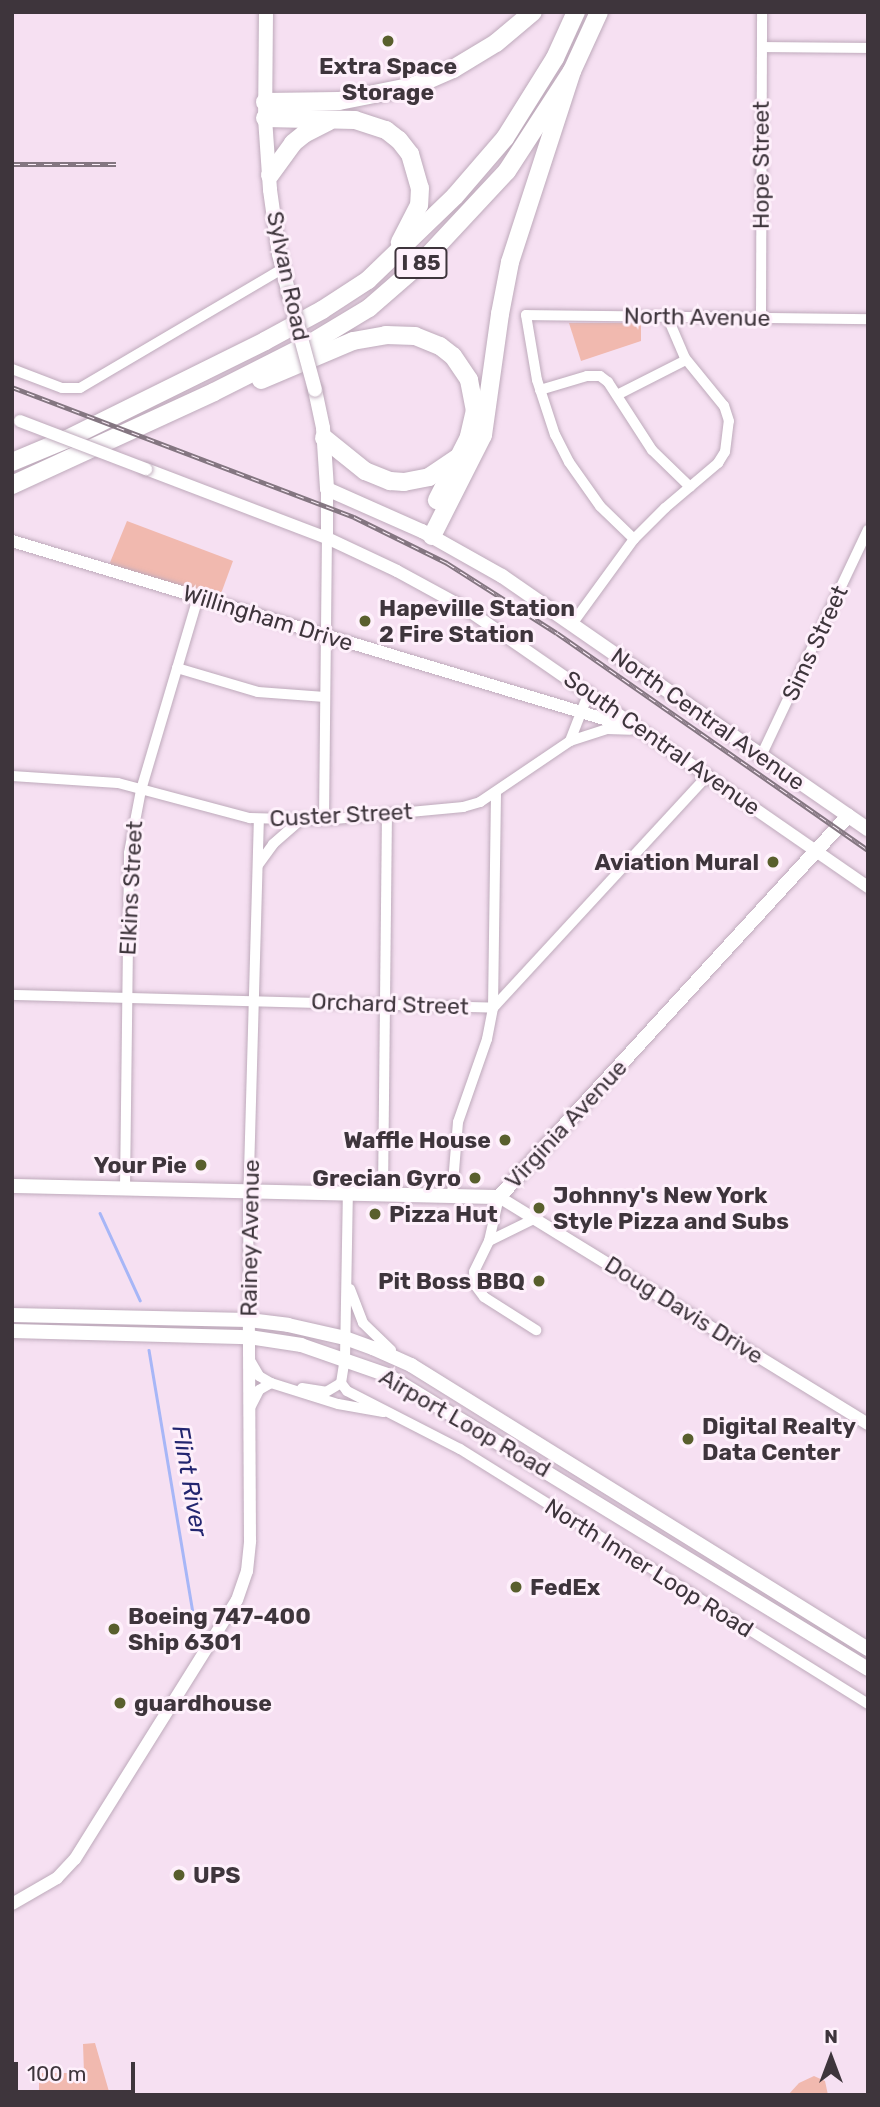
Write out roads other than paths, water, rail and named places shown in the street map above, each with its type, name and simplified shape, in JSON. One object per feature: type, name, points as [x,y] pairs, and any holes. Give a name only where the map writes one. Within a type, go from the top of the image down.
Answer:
[{"type":"highway","points":[[265,110],[339,102],[414,86],[453,69],[496,43],[533,12]]},
{"type":"highway","name":"I 85","points":[[12,462],[79,433],[265,341],[323,310],[368,280],[456,196],[505,138],[555,58],[576,12]]},
{"type":"highway","name":"I 85","points":[[12,485],[214,392],[311,343],[369,308],[423,261],[507,171],[572,71],[599,12]]},
{"type":"highway","points":[[427,534],[483,435],[510,262],[572,71]]},
{"type":"highway","points":[[265,110],[362,121],[386,130],[410,154],[417,170],[419,205],[409,229],[386,264]]},
{"type":"highway","points":[[270,175],[304,134],[335,119]]},
{"type":"highway","points":[[214,392],[254,383],[353,341],[386,335],[415,336],[429,340],[453,356],[469,380],[474,395],[474,424],[427,534]]},
{"type":"highway","points":[[324,438],[365,471],[390,481],[429,477],[451,464],[461,453]]},
{"type":"main road","name":"Sylvan Road","points":[[266,12],[265,110],[273,220],[282,269],[315,390],[324,438],[327,489]]},
{"type":"main road","name":"North Central Avenue","points":[[327,489],[427,534],[502,576],[868,829]]},
{"type":"main road","name":"Virginia Avenue","points":[[12,1186],[499,1197],[848,816]]},
{"type":"main road","name":"Airport Loop Road","points":[[12,1315],[249,1320],[345,1338],[411,1365],[868,1649]]},
{"type":"main road","name":"Airport Loop Road","points":[[12,1331],[249,1337],[300,1345],[387,1375],[421,1393],[868,1669]]},
{"type":"street","name":"Hope Street","points":[[761,317],[762,12]]},
{"type":"street","points":[[762,47],[868,48]]},
{"type":"street","points":[[12,369],[62,387],[80,388],[282,269]]},
{"type":"street","name":"North Avenue","points":[[540,390],[526,315],[868,319]]},
{"type":"street","points":[[572,624],[634,539],[718,463],[725,452],[729,421],[718,396],[687,360],[667,316]]},
{"type":"street","points":[[617,395],[687,360]]},
{"type":"street","points":[[634,539],[600,506],[569,462],[555,435],[540,390],[587,376],[600,376],[617,395],[652,450],[690,487]]},
{"type":"street","name":"South Central Avenue","points":[[16,420],[327,538],[397,571],[465,608],[868,887]]},
{"type":"street","name":"Sylvan Road","points":[[327,489],[327,538]]},
{"type":"street","name":"Sims Street","points":[[761,756],[868,530]]},
{"type":"street","points":[[324,820],[327,538]]},
{"type":"street","name":"Willingham Drive","points":[[12,541],[645,731]]},
{"type":"street","name":"Elkins Street","points":[[125,1188],[125,998],[129,853],[141,790],[198,597]]},
{"type":"street","points":[[177,668],[258,692],[325,697]]},
{"type":"street","points":[[570,741],[589,692]]},
{"type":"street","name":"Custer Street","points":[[12,776],[100,780],[223,813],[259,820],[298,822],[463,807],[496,794],[570,741],[607,729],[645,731]]},
{"type":"street","name":"Orchard Street","points":[[12,995],[493,1008],[708,775]]},
{"type":"street","points":[[452,1195],[458,1122],[487,1039],[493,1008],[496,794]]},
{"type":"street","points":[[383,1193],[387,814]]},
{"type":"street","name":"Rainey Avenue","points":[[12,1903],[57,1878],[77,1857],[233,1608],[244,1581],[250,1551],[249,1191],[259,820]]},
{"type":"street","points":[[258,866],[273,844],[298,822]]},
{"type":"street","points":[[249,1357],[259,1376],[271,1383],[326,1391],[341,1382],[345,1359],[348,1193]]},
{"type":"street","points":[[499,1197],[489,1241],[474,1272],[475,1285],[484,1297],[536,1330]]},
{"type":"street","name":"Doug Davis Drive","points":[[499,1197],[868,1424]]},
{"type":"street","points":[[489,1241],[536,1218]]},
{"type":"street","name":"Airport Loop Road","points":[[346,1265],[352,1299],[363,1323],[380,1343],[411,1365]]},
{"type":"street","name":"North Inner Loop Road","points":[[341,1382],[347,1391],[460,1448],[868,1704]]},
{"type":"street","points":[[250,1410],[260,1390],[271,1383]]},
{"type":"street","name":"North Inner Loop Road","points":[[271,1383],[338,1404],[394,1414]]},
{"type":"waterway","name":"Flint River","points":[[100,1213],[140,1300]]},
{"type":"waterway","name":"Flint River","points":[[149,1350],[194,1618]]},
{"type":"railway","points":[[12,164],[116,164]]},
{"type":"railway","points":[[12,387],[354,517],[447,563],[557,633],[868,850]]},
{"type":"place","name":"Extra Space Storage","points":[[388,41]]},
{"type":"place","name":"Hapeville Station 2 Fire Station","points":[[365,621]]},
{"type":"place","name":"Aviation Mural","points":[[773,862]]},
{"type":"place","name":"Waffle House","points":[[505,1140]]},
{"type":"place","name":"Your Pie","points":[[201,1165]]},
{"type":"place","name":"Grecian Gyro","points":[[475,1178]]},
{"type":"place","name":"Johnny's New York Style Pizza and Subs","points":[[539,1208]]},
{"type":"place","name":"Pizza Hut","points":[[375,1214]]},
{"type":"place","name":"Pit Boss BBQ","points":[[539,1281]]},
{"type":"place","name":"Digital Realty Data Center","points":[[688,1439]]},
{"type":"place","name":"FedEx","points":[[516,1587]]},
{"type":"place","name":"Boeing 747-400 Ship 6301","points":[[114,1629]]},
{"type":"place","name":"guardhouse","points":[[120,1703]]},
{"type":"place","name":"UPS","points":[[179,1875]]}]
